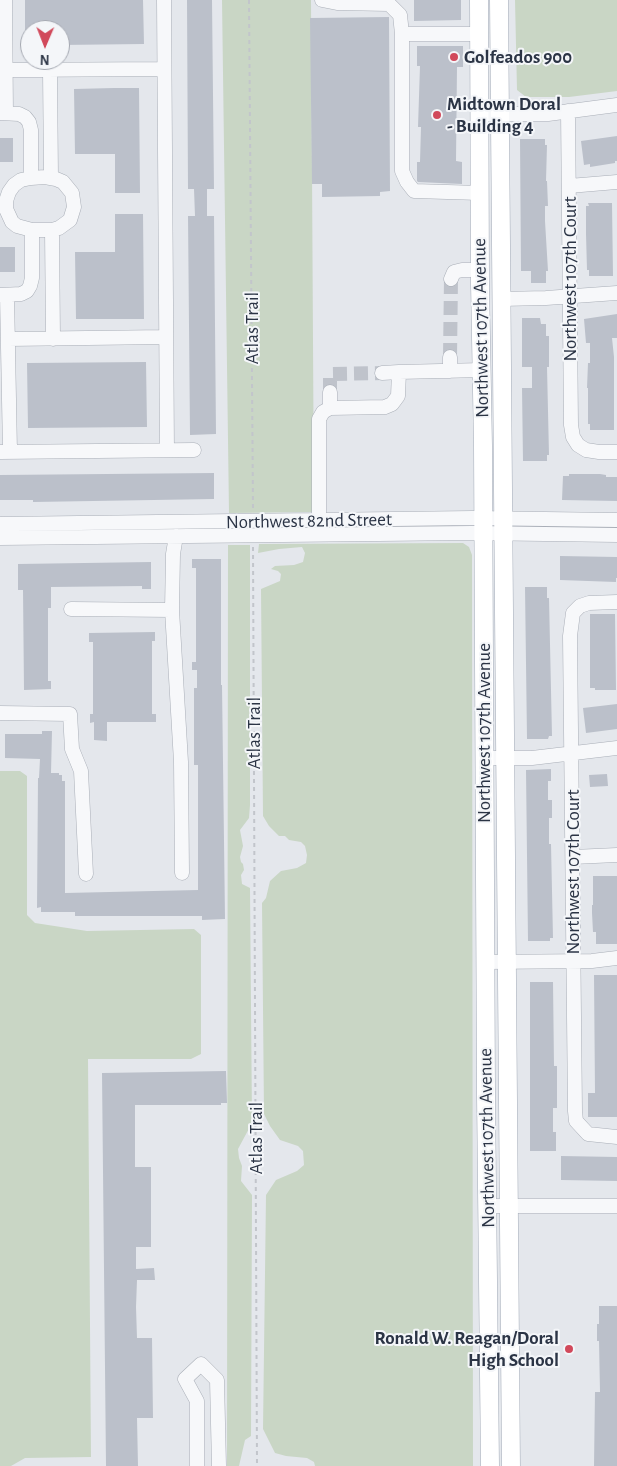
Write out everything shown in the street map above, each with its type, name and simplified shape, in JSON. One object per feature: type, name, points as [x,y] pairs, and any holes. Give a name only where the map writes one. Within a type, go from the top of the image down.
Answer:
[{"type":"main road","name":"Northwest 107th Avenue","points":[[479,0],[490,1466]]},
{"type":"main road","name":"Northwest 107th Avenue","points":[[499,0],[510,1466]]},
{"type":"street","points":[[5,0],[6,70],[3,113],[19,114],[29,122],[31,130],[32,178]]},
{"type":"street","points":[[164,0],[167,450]]},
{"type":"street","points":[[322,0],[337,3],[389,4],[400,14],[402,34],[402,171],[414,191],[480,193]]},
{"type":"street","points":[[402,34],[479,34]]},
{"type":"street","points":[[70,70],[164,69]]},
{"type":"street","points":[[6,70],[20,70]]},
{"type":"street","points":[[50,70],[51,178]]},
{"type":"street","points":[[479,114],[548,114],[617,105]]},
{"type":"street","name":"Northwest 107th Court","points":[[568,111],[571,425],[573,437],[578,445],[586,450],[617,452]]},
{"type":"street","points":[[51,178],[64,182],[72,193],[74,207],[70,220],[59,228],[52,230],[32,230],[17,226],[4,216],[6,201],[4,193],[21,180],[51,178]]},
{"type":"street","points":[[569,186],[617,182]]},
{"type":"street","points":[[32,230],[32,278],[30,286],[27,291],[21,294],[4,295],[8,339],[5,452],[194,450]]},
{"type":"street","points":[[52,230],[53,338]]},
{"type":"street","points":[[451,279],[454,272],[480,270]]},
{"type":"street","points":[[501,299],[570,297],[617,293]]},
{"type":"street","points":[[8,339],[166,337]]},
{"type":"street","points":[[382,373],[450,364],[482,370]]},
{"type":"street","points":[[319,521],[319,418],[330,408],[385,407],[392,404],[398,396],[399,372]]},
{"type":"street","points":[[330,392],[330,408]]},
{"type":"street","name":"Northwest 82nd Street","points":[[0,524],[253,528],[502,526],[617,520]]},
{"type":"street","name":"Northwest 82nd Street","points":[[0,538],[176,536],[319,521],[483,526]]},
{"type":"street","name":"Northwest 82nd Street","points":[[502,526],[617,535]]},
{"type":"street","points":[[176,536],[173,554],[172,610],[181,762],[182,874]]},
{"type":"street","name":"Northwest 107th Court","points":[[617,602],[588,603],[580,606],[574,613],[570,636],[575,1111],[576,1121],[588,1134],[617,1137]]},
{"type":"street","points":[[71,609],[172,610]]},
{"type":"street","points":[[0,713],[70,714],[72,749],[81,771],[86,874]]},
{"type":"street","points":[[484,758],[532,758],[617,748]]},
{"type":"street","points":[[573,857],[617,855]]},
{"type":"street","points":[[486,962],[592,961],[617,958]]},
{"type":"street","points":[[488,1206],[617,1206]]},
{"type":"street","points":[[197,1466],[197,1400],[185,1379],[201,1364],[217,1380],[219,1466]]},
{"type":"street","points":[[197,1416],[218,1417]]},
{"type":"path","name":"Atlas Trail","points":[[250,0],[257,1466]]},
{"type":"green space","points":[[222,0],[311,0],[314,512],[229,513]]},
{"type":"green space","points":[[515,0],[617,0],[617,91],[569,97],[526,97],[517,90]]},
{"type":"green space","points":[[463,543],[469,547],[472,555],[473,1466],[315,1466],[314,1462],[307,1458],[275,1453],[263,1429],[266,1195],[276,1180],[297,1171],[304,1165],[303,1151],[298,1146],[280,1140],[264,1114],[262,903],[266,898],[270,881],[281,871],[297,868],[306,863],[307,855],[305,846],[301,842],[289,840],[285,836],[279,836],[269,826],[263,816],[261,589],[280,581],[281,574],[271,569],[275,566],[294,565],[303,562],[305,553],[302,547],[258,553],[259,544]]},
{"type":"green space","points":[[228,545],[250,545],[250,805],[249,818],[240,830],[243,846],[240,857],[244,870],[241,875],[242,884],[250,888],[252,1123],[238,1149],[242,1166],[241,1181],[252,1195],[251,1436],[245,1440],[239,1466],[227,1466]]},
{"type":"green space","points":[[0,771],[20,771],[27,776],[27,915],[35,923],[87,931],[194,929],[201,935],[201,1054],[191,1059],[88,1059],[91,1457],[25,1458],[11,1466],[0,1466]]},
{"type":"building","points":[[25,0],[143,0],[144,44],[70,45],[70,20],[25,20]]},
{"type":"building","points":[[187,0],[212,0],[214,189],[207,189],[207,216],[214,216],[216,434],[190,435],[188,216],[195,216],[194,189],[188,189]]},
{"type":"building","points":[[414,0],[461,0],[461,20],[414,21]]},
{"type":"building","points":[[389,17],[390,191],[380,192],[380,196],[322,197],[322,184],[312,184],[310,18]]},
{"type":"building","name":"Midtown Doral - Building 4","points":[[417,46],[463,46],[463,67],[457,67],[456,161],[462,162],[462,184],[417,181],[417,162],[420,162],[421,127],[418,127],[420,66],[417,66]]},
{"type":"building","points":[[139,88],[140,193],[115,193],[115,154],[75,154],[74,89]]},
{"type":"building","points":[[617,136],[617,161],[615,163],[590,167],[590,164],[584,165],[581,141]]},
{"type":"building","points":[[0,138],[13,138],[13,162],[0,162]]},
{"type":"building","points":[[520,139],[545,139],[545,145],[547,145],[546,181],[548,206],[545,206],[545,221],[548,271],[546,271],[546,283],[531,283],[531,271],[521,271]]},
{"type":"building","points":[[588,203],[612,203],[613,276],[589,276],[589,270],[587,270],[586,234],[586,206],[589,206]]},
{"type":"building","points":[[115,214],[143,214],[144,319],[76,319],[75,252],[115,252]]},
{"type":"building","points":[[0,247],[15,247],[15,272],[0,272]]},
{"type":"building","points":[[617,314],[617,338],[612,338],[614,357],[614,430],[590,430],[590,424],[588,424],[587,388],[590,343],[586,343],[584,319]]},
{"type":"building","points":[[522,318],[540,318],[541,324],[546,324],[546,336],[549,336],[549,367],[547,367],[549,455],[547,455],[547,461],[523,461],[522,388],[532,388],[532,367],[522,367]]},
{"type":"building","points":[[146,362],[147,427],[28,428],[27,363]]},
{"type":"building","points":[[214,473],[214,499],[33,502],[33,500],[0,500],[0,475]]},
{"type":"building","points":[[569,474],[600,474],[606,475],[606,477],[617,477],[617,501],[562,500],[563,476],[569,476]]},
{"type":"building","points":[[560,556],[617,557],[616,582],[560,580]]},
{"type":"building","points":[[192,559],[221,559],[225,919],[202,920],[202,916],[75,916],[75,912],[41,912],[41,907],[37,908],[38,778],[40,759],[5,758],[5,734],[42,734],[42,731],[52,731],[51,773],[59,773],[59,775],[62,775],[62,781],[65,781],[65,893],[198,890],[198,765],[194,765],[194,688],[197,688],[197,670],[192,670],[192,662],[196,662],[196,568],[192,568]]},
{"type":"building","points":[[151,562],[151,589],[142,589],[142,586],[51,587],[51,608],[48,608],[48,681],[51,681],[51,689],[24,690],[23,590],[18,590],[18,564]]},
{"type":"building","points":[[525,587],[547,587],[547,598],[549,598],[552,736],[549,736],[548,739],[527,739]]},
{"type":"building","points":[[590,614],[615,614],[616,690],[595,690],[595,688],[590,688]]},
{"type":"building","points":[[155,632],[155,641],[152,641],[152,714],[156,714],[156,722],[107,722],[107,741],[94,740],[94,722],[90,723],[90,714],[93,714],[93,642],[89,642],[89,633]]},
{"type":"building","points":[[617,704],[617,729],[586,733],[583,708]]},
{"type":"building","points":[[551,769],[551,781],[548,781],[548,800],[552,800],[552,818],[549,818],[549,844],[551,844],[553,938],[550,938],[550,941],[528,941],[526,770]]},
{"type":"building","points":[[607,774],[608,786],[590,787],[589,775]]},
{"type":"building","points":[[593,876],[617,876],[617,944],[596,944],[596,932],[593,932],[592,913]]},
{"type":"building","points":[[594,975],[617,975],[617,1117],[588,1117],[588,1093],[595,1093]]},
{"type":"building","points":[[530,982],[553,982],[554,1066],[557,1066],[557,1108],[553,1108],[553,1132],[556,1132],[556,1151],[530,1151]]},
{"type":"building","points":[[226,1071],[227,1103],[221,1103],[221,1105],[135,1105],[135,1167],[151,1167],[151,1247],[136,1247],[136,1269],[154,1268],[155,1280],[137,1280],[136,1307],[137,1338],[152,1338],[153,1418],[137,1418],[138,1466],[106,1466],[102,1073]]},
{"type":"building","points":[[561,1156],[617,1157],[617,1181],[561,1180]]},
{"type":"building","points":[[599,1306],[617,1306],[617,1466],[594,1466],[595,1392],[600,1392],[599,1341],[597,1341]]},
{"type":"tunnel","points":[[450,357],[451,279]]},
{"type":"tunnel","points":[[330,392],[330,374],[382,373]]},
{"type":"place","name":"Golfeados 900","points":[[454,57]]},
{"type":"place","name":"Midtown Doral - Building 4","points":[[437,115]]},
{"type":"place","name":"Ronald W. Reagan/Doral High School","points":[[569,1349]]}]
